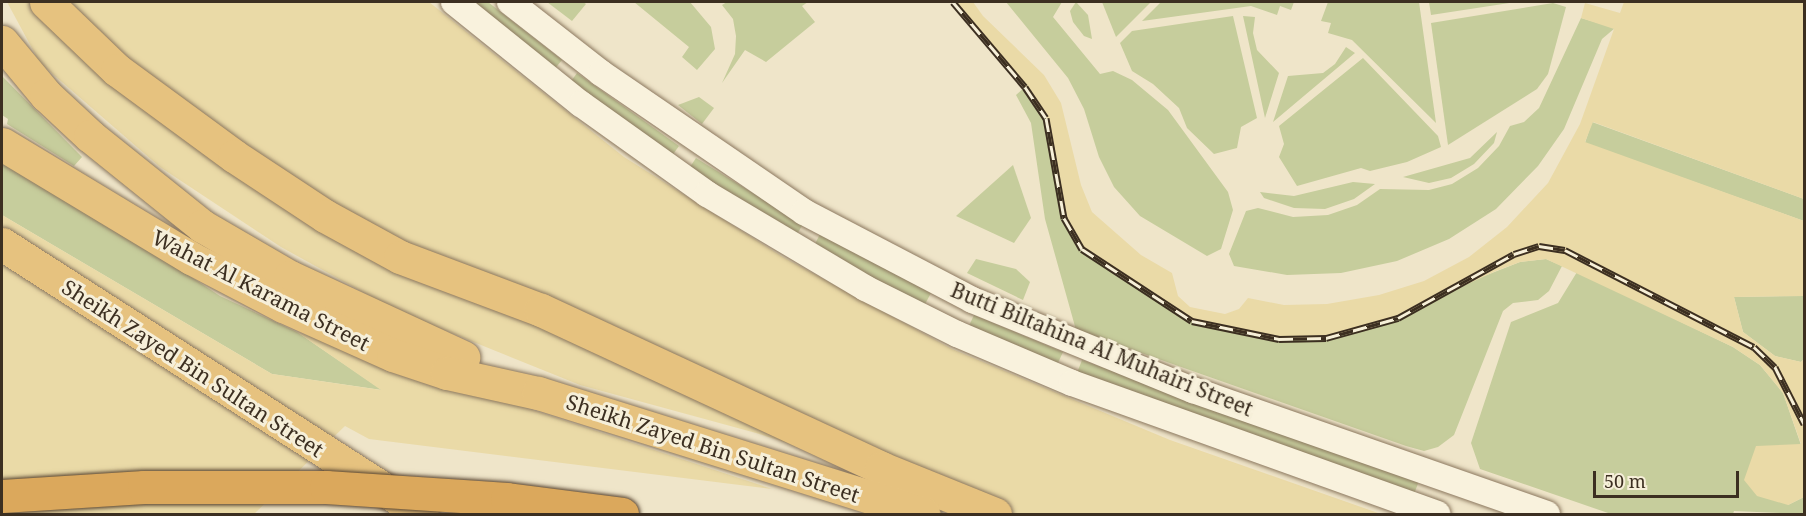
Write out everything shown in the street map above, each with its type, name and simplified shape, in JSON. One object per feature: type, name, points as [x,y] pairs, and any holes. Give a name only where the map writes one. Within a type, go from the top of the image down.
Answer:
[{"type":"highway","points":[[46,2],[117,70],[234,156],[325,216],[400,257],[541,310],[870,463],[994,514]]},
{"type":"highway","points":[[2,42],[46,95],[90,136],[202,226],[290,277],[538,393]]},
{"type":"highway","name":"Wahat Al Karama Street","points":[[2,144],[191,258],[294,311],[393,355],[447,373],[538,393]]},
{"type":"highway","name":"Sheikh Zayed Bin Sultan Street","points":[[2,244],[422,514]]},
{"type":"highway","name":"Sheikh Zayed Bin Sultan Street","points":[[538,393],[923,514]]},
{"type":"highway","name":"Sheikh Zayed Bin Sultan Street","points":[[2,496],[144,487],[326,487],[507,499],[622,514]]},
{"type":"street","name":"Butti Biltahina Al Muhairi Street","points":[[454,2],[581,104],[707,194],[865,288],[957,334],[1072,383],[1433,513]]},
{"type":"street","name":"Butti Biltahina Al Muhairi Street","points":[[510,2],[601,73],[721,158],[804,212],[962,295],[1193,390],[1547,514]]},
{"type":"street","points":[[1433,513],[1442,476]]},
{"type":"green space","points":[[466,2],[488,2],[562,60],[553,71]]},
{"type":"green space","points":[[547,2],[583,2],[586,4],[572,21]]},
{"type":"green space","points":[[634,2],[690,2],[711,27],[715,49],[697,70],[682,57],[689,47]]},
{"type":"green space","points":[[727,2],[808,2],[802,6],[815,22],[766,62],[745,50],[722,83],[735,54],[736,36],[733,19],[722,5]]},
{"type":"green space","points":[[1006,2],[1062,2],[1053,17],[1100,74],[1113,71],[1132,80],[1168,110],[1228,192],[1233,210],[1221,249],[1207,256],[1140,216],[1114,187],[1099,157],[1084,109],[1068,78]]},
{"type":"green space","points":[[1076,2],[1088,15],[1092,39],[1084,36],[1073,22],[1070,11]]},
{"type":"green space","points":[[1102,2],[1151,2],[1116,37]]},
{"type":"green space","points":[[1161,2],[1294,2],[1291,10],[1280,6],[1277,15],[1251,6],[1142,21]]},
{"type":"green space","points":[[1328,2],[1419,2],[1436,123],[1352,40],[1328,33],[1331,23],[1321,21]]},
{"type":"green space","points":[[1429,2],[1516,2],[1431,15]]},
{"type":"green space","points":[[1553,3],[1566,7],[1548,74],[1537,89],[1448,145],[1431,23]]},
{"type":"green space","points":[[1233,16],[1257,118],[1241,127],[1237,148],[1214,154],[1187,128],[1179,108],[1153,84],[1132,71],[1120,43],[1132,31]]},
{"type":"green space","points":[[1243,16],[1255,17],[1253,33],[1257,50],[1279,73],[1265,118]]},
{"type":"green space","points":[[1581,18],[1615,28],[1602,39],[1564,129],[1538,166],[1496,209],[1449,239],[1397,261],[1341,273],[1287,275],[1234,266],[1229,254],[1246,211],[1258,208],[1293,217],[1328,215],[1357,205],[1380,189],[1429,190],[1452,184],[1478,168],[1499,146],[1510,126],[1524,122],[1539,108]]},
{"type":"green space","points":[[1346,47],[1355,53],[1273,122],[1288,76],[1323,73],[1335,64]]},
{"type":"green space","points":[[1363,58],[1438,136],[1441,147],[1407,162],[1370,171],[1361,168],[1297,186],[1279,157],[1284,144],[1279,126]]},
{"type":"green space","points":[[577,73],[679,146],[671,157],[569,84]]},
{"type":"green space","points":[[2,76],[82,157],[74,166],[7,124],[8,119],[2,115]]},
{"type":"green space","points":[[1025,87],[1046,118],[1057,166],[1106,268],[1192,321],[1279,339],[1326,338],[1520,262],[1546,259],[1562,266],[1549,291],[1538,300],[1513,303],[1503,311],[1454,435],[1438,447],[1424,451],[1406,446],[1076,330],[1045,219],[1031,123],[1016,95]]},
{"type":"green space","points":[[699,97],[714,108],[702,124],[678,105]]},
{"type":"green space","points":[[1592,122],[1804,199],[1804,221],[1585,143]]},
{"type":"green space","points":[[1497,132],[1494,143],[1474,164],[1451,178],[1429,183],[1403,177],[1470,158]]},
{"type":"green space","points":[[2,152],[220,296],[297,332],[382,390],[272,374],[2,215]]},
{"type":"green space","points":[[696,158],[803,224],[796,236],[688,170]]},
{"type":"green space","points":[[1013,165],[1031,218],[1014,243],[956,216]]},
{"type":"green space","points":[[1353,182],[1375,184],[1354,199],[1325,209],[1294,208],[1264,198],[1260,192],[1294,196]]},
{"type":"green space","points":[[820,234],[931,293],[924,306],[814,246]]},
{"type":"green space","points":[[976,259],[1016,269],[1030,282],[1023,300],[967,273]]},
{"type":"green space","points":[[1577,272],[1733,347],[1760,365],[1783,393],[1801,445],[1788,505],[1804,497],[1804,514],[1734,511],[1733,514],[1611,514],[1480,469],[1471,443],[1511,322],[1558,303]]},
{"type":"green space","points":[[1804,296],[1804,359],[1801,362],[1775,356],[1743,332],[1734,297]]},
{"type":"green space","points":[[974,315],[1063,352],[1057,365],[968,328]]},
{"type":"green space","points":[[1082,360],[1419,481],[1414,494],[1077,373]]},
{"type":"sand","points":[[7,2],[429,2],[624,157],[783,257],[952,349],[1170,440],[1381,514],[1011,514],[756,433],[580,385],[397,311],[281,247],[160,167],[40,63]]},
{"type":"sand","points":[[951,2],[973,2],[983,16],[1044,75],[1061,103],[1081,185],[1092,212],[1141,255],[1172,273],[1178,296],[1190,307],[1225,314],[1239,309],[1248,298],[1284,305],[1327,304],[1379,295],[1424,281],[1469,257],[1507,227],[1548,183],[1580,124],[1614,29],[1581,18],[1585,3],[1620,13],[1624,2],[1804,2],[1804,199],[1593,122],[1585,142],[1804,221],[1804,296],[1734,297],[1743,332],[1775,356],[1801,362],[1804,359],[1804,497],[1788,505],[1757,496],[1744,480],[1756,446],[1801,444],[1783,393],[1760,365],[1733,347],[1546,259],[1520,262],[1496,271],[1372,328],[1326,338],[1279,339],[1192,321],[1082,249],[1064,218],[1046,118],[1025,87]]},
{"type":"sand","points":[[2,215],[272,374],[381,390],[297,332],[772,489],[369,439],[345,426],[254,514],[2,514]]},
{"type":"railway","points":[[953,2],[1025,87],[1046,118],[1064,218],[1082,249],[1192,321],[1279,339],[1326,338],[1398,318],[1514,254],[1539,246],[1565,250],[1754,347],[1775,367],[1804,424]]}]
